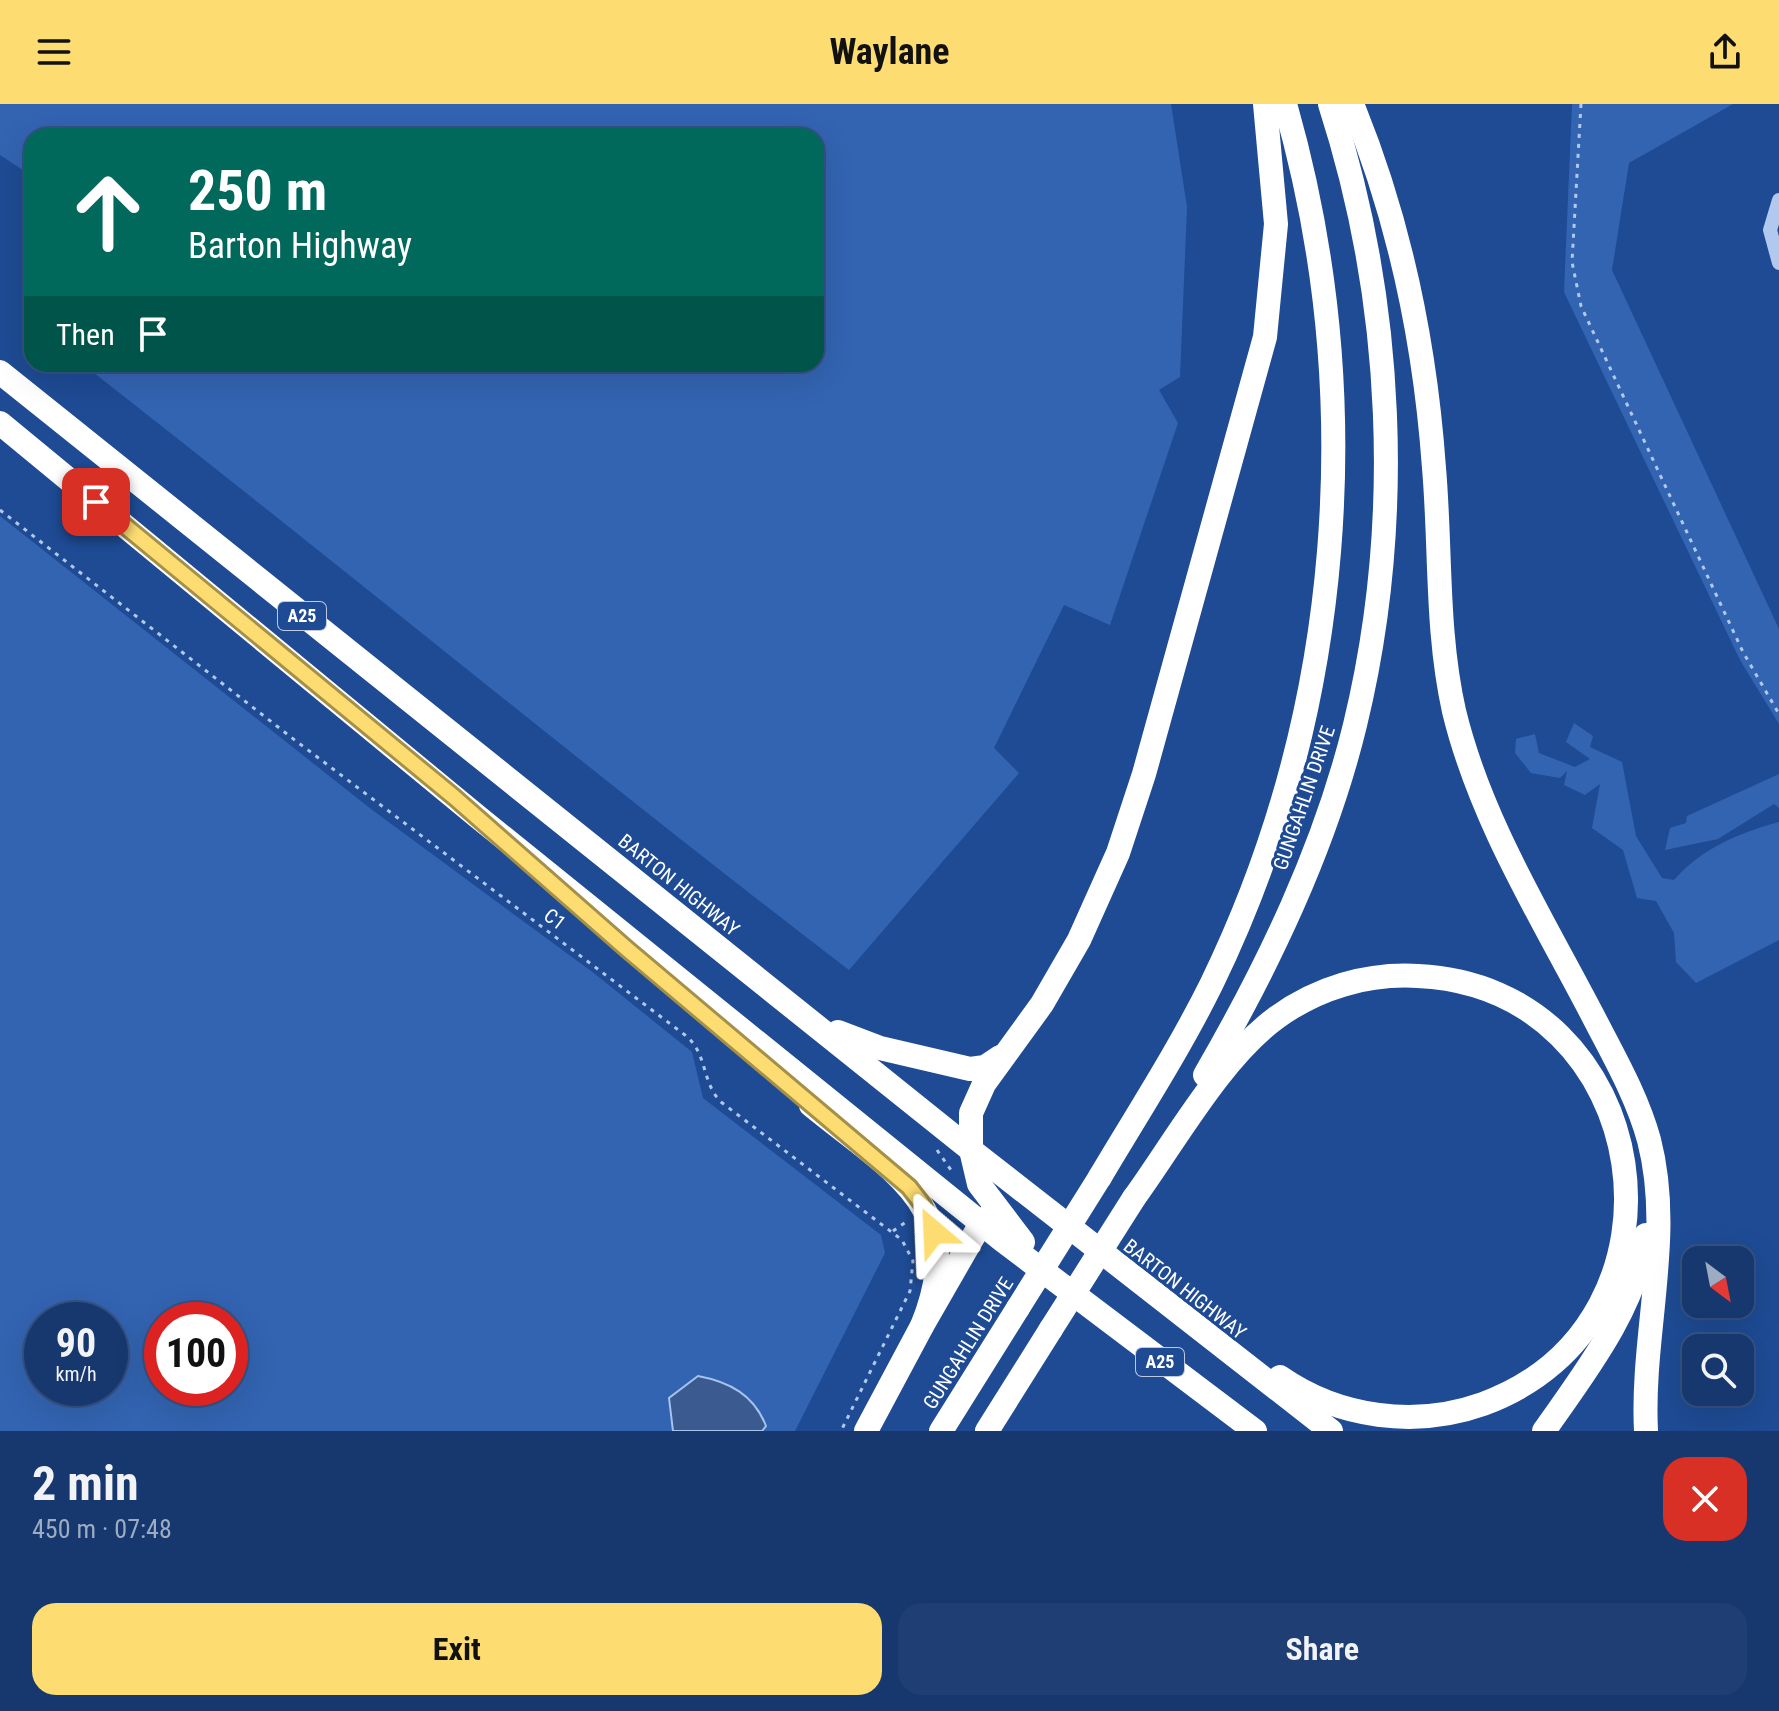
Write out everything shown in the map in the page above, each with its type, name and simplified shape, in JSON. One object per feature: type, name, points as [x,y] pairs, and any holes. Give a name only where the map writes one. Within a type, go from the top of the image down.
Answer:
[{"type":"highway","points":[[989,1217],[971,1150],[970,1120],[977,1097],[1064,968],[1118,853],[1253,389],[1270,307],[1276,224],[1265,104]]},
{"type":"highway","name":"GUNGAHLIN DRIVE","points":[[941,1431],[1100,1177],[1212,983],[1241,916],[1289,780],[1321,628],[1333,482],[1331,342],[1314,228],[1285,104]]},
{"type":"highway","name":"GUNGAHLIN DRIVE","points":[[987,1431],[1134,1198],[1248,1000],[1275,942],[1331,800],[1355,726],[1381,562],[1385,405],[1378,322],[1369,267],[1357,205],[1330,104]]},
{"type":"highway","points":[[1352,104],[1386,196],[1415,309],[1435,470],[1447,675],[1466,753],[1505,848],[1624,1076],[1649,1141],[1657,1177],[1659,1212],[1646,1431]]},
{"type":"highway","name":"BARTON HIGHWAY","points":[[0,372],[971,1150],[1331,1431]]},
{"type":"highway","name":"A25","points":[[0,423],[478,817],[950,1197],[989,1217],[1068,1290],[1255,1431]]},
{"type":"highway","points":[[478,817],[627,949],[909,1187],[928,1214],[937,1241],[939,1266],[934,1295],[922,1326]]},
{"type":"highway","points":[[1120,1268],[1176,1296],[1282,1379],[1314,1397],[1376,1415],[1440,1415],[1487,1402],[1523,1384],[1550,1364],[1579,1335],[1601,1303],[1617,1265],[1626,1229],[1628,1197],[1625,1159],[1614,1118],[1598,1086],[1568,1044],[1526,1010],[1489,991],[1451,980],[1407,975],[1367,979],[1333,988],[1293,1006],[1261,1030],[1233,1059],[1134,1198]]},
{"type":"highway","points":[[813,1023],[868,1044],[970,1069],[989,1065],[1015,1042]]},
{"type":"highway","points":[[1544,1431],[1612,1328],[1637,1276],[1649,1210],[1649,1141]]},
{"type":"highway","points":[[866,1431],[922,1326],[989,1217],[1015,1203],[1046,1209]]},
{"type":"street","points":[[1779,200],[1770,230],[1779,263]]},
{"type":"path","points":[[1581,104],[1572,262],[1581,306],[1743,652],[1779,714]]},
{"type":"path","name":"C1","points":[[0,510],[296,741],[685,1035],[699,1050],[708,1086],[721,1102],[893,1231],[912,1257],[910,1291],[841,1431]]},
{"type":"path","points":[[936,1121],[929,1136],[958,1182],[950,1197]]},
{"type":"path","points":[[893,1231],[928,1214]]},
{"type":"shaded area","points":[[0,104],[1171,104],[1187,207],[1180,377],[1159,390],[1178,423],[1110,625],[1064,605],[994,748],[1019,773],[849,970],[93,372],[824,372],[824,128],[24,128],[24,171],[0,155]]},
{"type":"shaded area","points":[[1572,104],[1733,104],[1629,163],[1612,270],[1779,629],[1779,724],[1740,660],[1564,292]]},
{"type":"shaded area","points":[[0,516],[371,809],[595,974],[692,1052],[703,1098],[881,1235],[885,1253],[795,1431],[0,1431]]},
{"type":"shaded area","points":[[1574,723],[1593,736],[1590,747],[1622,762],[1636,836],[1662,878],[1674,880],[1709,850],[1750,831],[1779,822],[1779,940],[1696,983],[1676,962],[1674,933],[1656,901],[1637,898],[1623,850],[1592,828],[1600,784],[1585,795],[1564,785],[1567,771],[1560,778],[1531,773],[1515,753],[1516,739],[1535,734],[1539,753],[1575,767],[1590,759],[1566,742]]},
{"type":"shaded area","points":[[1779,774],[1779,808],[1774,804],[1718,839],[1665,850],[1670,828],[1686,823],[1687,816]]},
{"type":"shaded area","points":[[698,1376],[740,1392],[755,1406],[766,1426],[762,1431],[673,1431],[669,1398]]},
{"type":"route","points":[[96,502],[454,797],[627,949],[909,1187],[923,1205],[934,1232]]}]
